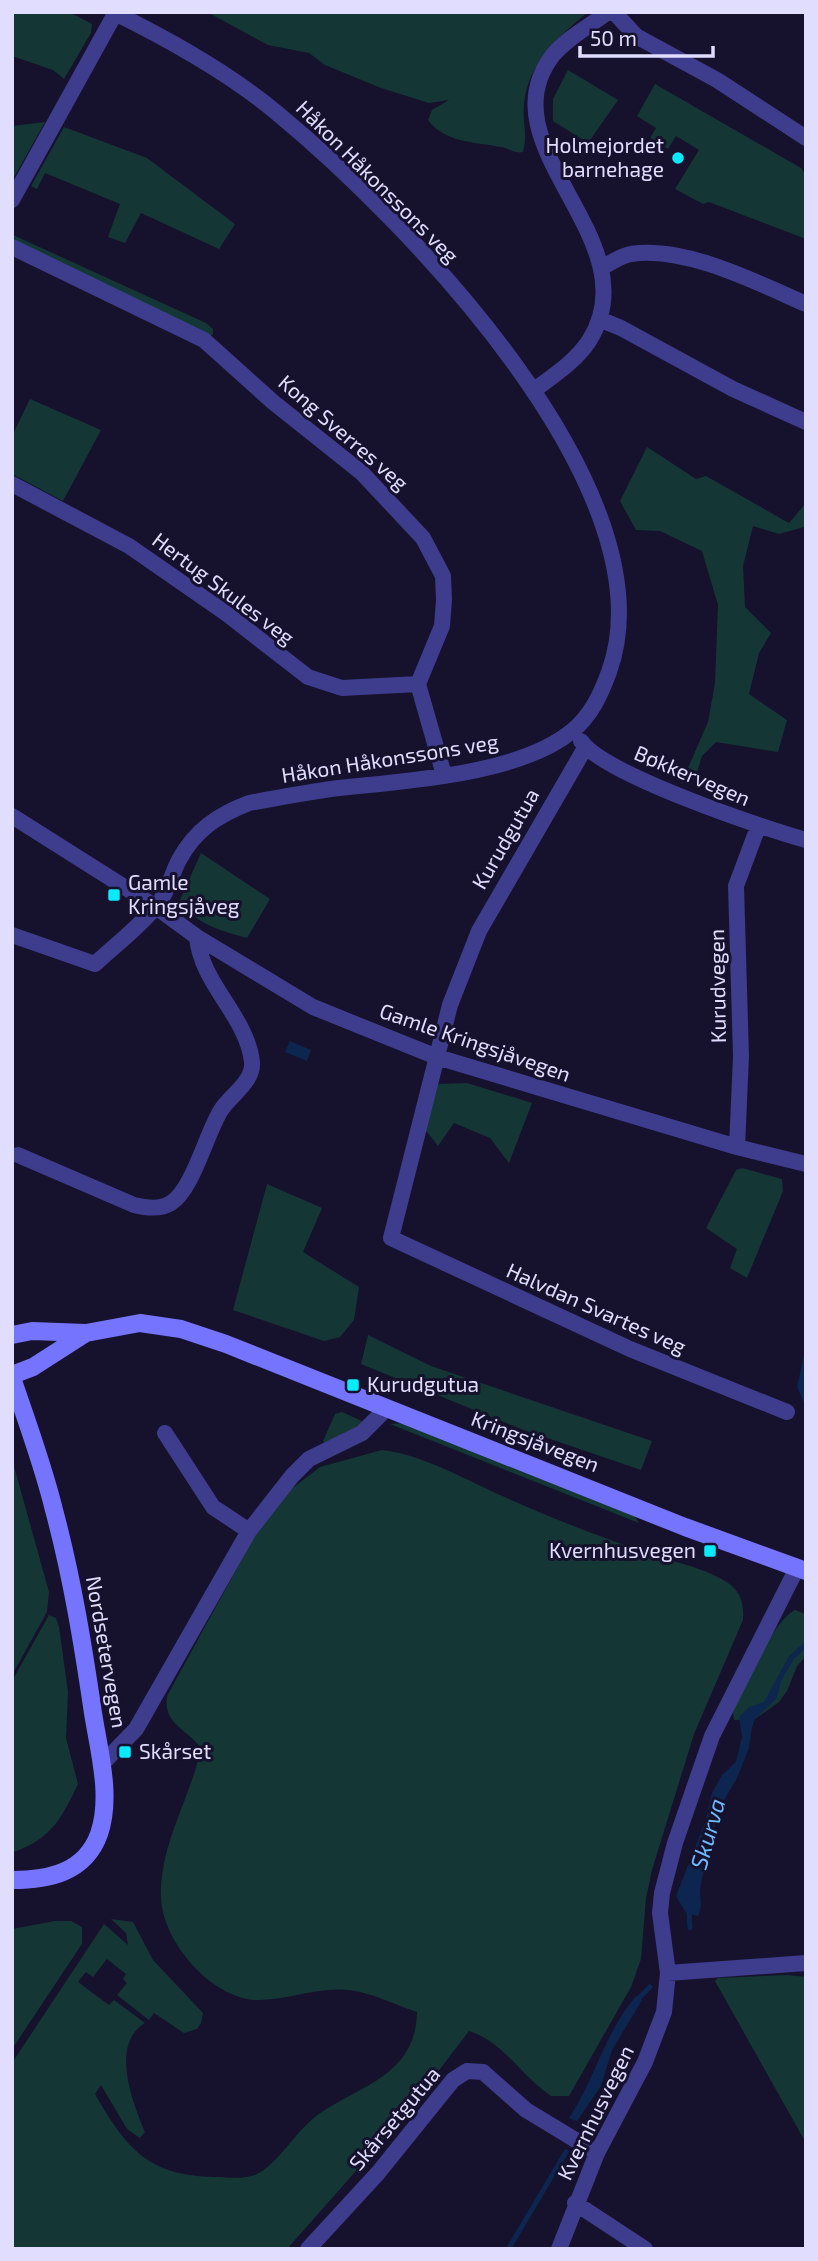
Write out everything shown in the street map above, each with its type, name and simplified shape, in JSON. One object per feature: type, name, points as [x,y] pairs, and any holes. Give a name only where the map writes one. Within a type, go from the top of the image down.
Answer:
[{"type":"street","points":[[533,391],[578,355],[599,319],[602,267],[595,244],[543,144],[536,103],[542,78],[554,55],[608,12]]},
{"type":"street","points":[[614,12],[636,36],[717,80],[806,138]]},
{"type":"street","points":[[12,200],[115,13]]},
{"type":"street","name":"Håkon Håkonssons veg","points":[[115,13],[169,40],[233,80],[285,120],[376,204],[453,287],[533,391],[598,512],[618,581],[621,616],[618,648],[601,693],[573,730],[555,743],[521,758],[444,775],[249,803],[227,812],[200,829],[178,862],[170,887],[156,907]]},
{"type":"street","name":"Kong Sverres veg","points":[[12,247],[204,340],[273,402],[362,473],[397,508],[423,538],[443,576],[442,626],[418,684]]},
{"type":"street","points":[[602,267],[629,254],[655,253],[694,261],[750,279],[806,304]]},
{"type":"street","points":[[599,319],[621,328],[733,389],[806,422]]},
{"type":"street","name":"Hertug Skules veg","points":[[12,484],[139,552],[227,614],[308,677],[342,688],[418,684]]},
{"type":"street","points":[[418,684],[444,775]]},
{"type":"street","name":"Bøkkervegen","points":[[573,730],[585,748],[637,777],[758,827],[806,840]]},
{"type":"street","name":"Kurudgutua","points":[[391,1238],[450,1004],[479,931],[585,748]]},
{"type":"street","name":"Gamle Kringsjåvegen","points":[[12,817],[156,907],[197,937],[313,1007],[437,1057],[737,1147],[806,1164]]},
{"type":"street","name":"Kurudvegen","points":[[737,1147],[741,1056],[736,886],[758,827]]},
{"type":"street","points":[[12,935],[94,964],[156,907]]},
{"type":"street","points":[[18,1155],[134,1205],[151,1209],[171,1203],[188,1183],[206,1136],[253,1066],[247,1040],[199,957],[197,937]]},
{"type":"street","name":"Halvdan Svartes veg","points":[[391,1238],[629,1349],[787,1412]]},
{"type":"street","name":"Kringsjåvegen","points":[[12,1335],[32,1331],[86,1333],[140,1323],[181,1329],[226,1344],[801,1570]]},
{"type":"street","name":"Kringsjåvegen","points":[[12,1377],[33,1367],[86,1333]]},
{"type":"street","name":"Nordsetervegen","points":[[12,1377],[41,1465],[64,1550],[101,1765],[102,1823],[94,1845],[81,1861],[65,1873],[40,1880],[12,1881]]},
{"type":"street","points":[[101,1765],[136,1729],[152,1704],[249,1531],[309,1459],[362,1433],[387,1409]]},
{"type":"street","points":[[165,1433],[214,1507],[249,1531]]},
{"type":"street","name":"Kvernhusvegen","points":[[559,2249],[597,2153],[657,2035],[664,2012],[668,1973],[660,1913],[666,1872],[675,1843],[725,1706],[801,1570]]},
{"type":"street","points":[[668,1973],[806,1963]]},
{"type":"street","name":"Skårsetgutua","points":[[307,2249],[378,2173],[453,2080],[467,2071],[483,2072],[526,2110],[597,2153]]},
{"type":"street","name":"Kvernhusvegen","points":[[575,2203],[645,2249]]},
{"type":"green space","points":[[12,12],[69,12],[92,24],[91,33],[64,79],[53,70],[12,56]]},
{"type":"green space","points":[[207,12],[588,12],[546,52],[531,76],[524,104],[523,152],[514,152],[461,140],[435,128],[428,120],[432,110],[449,100],[429,103],[381,88],[325,65],[309,53],[268,45]]},
{"type":"green space","points":[[568,70],[618,100],[588,143],[553,121],[553,99]]},
{"type":"green space","points":[[655,84],[801,168],[806,175],[806,239],[709,202],[703,204],[675,189],[699,150],[676,136],[668,149],[650,138],[656,128],[637,116]]},
{"type":"green space","points":[[45,122],[12,181],[12,126]]},
{"type":"green space","points":[[64,127],[147,158],[235,224],[219,249],[141,213],[125,243],[108,237],[120,204],[45,173],[37,189],[31,186]]},
{"type":"green space","points":[[13,235],[206,323],[213,329],[213,334],[210,336],[16,242]]},
{"type":"green space","points":[[30,399],[101,430],[63,501],[12,474],[12,436]]},
{"type":"green space","points":[[647,447],[696,479],[706,476],[789,523],[806,503],[804,527],[779,534],[753,526],[743,566],[745,607],[771,633],[759,653],[749,694],[787,720],[778,752],[716,742],[702,756],[695,779],[681,784],[708,722],[715,683],[718,605],[702,551],[660,531],[636,530],[620,501]]},
{"type":"green space","points":[[201,853],[270,899],[247,938],[201,921],[180,900]]},
{"type":"green space","points":[[467,1083],[532,1103],[509,1163],[490,1138],[454,1123],[438,1146],[424,1128],[436,1084]]},
{"type":"green space","points":[[742,1168],[782,1179],[783,1191],[747,1278],[730,1268],[737,1249],[706,1228],[736,1170]]},
{"type":"green space","points":[[267,1184],[322,1208],[303,1252],[359,1287],[354,1320],[340,1337],[324,1341],[233,1310]]},
{"type":"green space","points":[[368,1335],[431,1366],[652,1441],[641,1470],[521,1429],[361,1364]]},
{"type":"green space","points":[[342,1412],[364,1422],[357,1431],[325,1444],[323,1441],[335,1414]]},
{"type":"green space","points":[[403,1423],[633,1514],[639,1523],[390,1424]]},
{"type":"green space","points":[[382,1450],[430,1463],[581,1529],[706,1572],[724,1580],[740,1597],[743,1620],[694,1734],[652,1870],[646,1898],[641,1959],[631,1987],[569,2096],[551,2096],[492,2043],[469,2031],[401,2120],[287,2249],[12,2249],[12,2063],[104,1924],[128,1945],[126,1933],[111,1919],[133,1922],[153,1960],[203,2013],[197,2029],[184,2033],[154,2013],[149,2020],[117,1995],[127,1983],[123,1979],[126,1974],[107,1959],[93,1977],[86,1972],[78,1982],[109,2005],[114,2000],[145,2023],[134,2032],[126,2059],[130,2089],[145,2132],[140,2138],[127,2129],[101,2085],[95,2094],[129,2144],[156,2165],[192,2175],[236,2178],[257,2174],[273,2162],[311,2120],[383,2076],[397,2064],[407,2050],[414,2033],[417,2012],[373,1996],[355,1991],[335,1990],[256,2000],[239,1997],[222,1989],[206,1978],[180,1948],[170,1931],[161,1897],[170,1840],[201,1748],[172,1719],[167,1696],[257,1532],[285,1494],[320,1467]]},
{"type":"green space","points":[[12,1459],[49,1592],[47,1612],[12,1675]]},
{"type":"green space","points":[[795,1610],[806,1614],[806,1656],[797,1666],[787,1691],[779,1702],[755,1719],[734,1720],[733,1712],[768,1641],[777,1627]]},
{"type":"green space","points":[[49,1615],[56,1618],[59,1627],[68,1692],[66,1738],[78,1784],[54,1826],[38,1840],[14,1852],[12,1681]]},
{"type":"green space","points":[[55,1921],[71,1921],[82,1927],[82,1944],[12,2049],[12,1929]]},
{"type":"green space","points":[[788,1975],[806,1977],[806,2143],[715,1981],[718,1978]]},
{"type":"water","points":[[290,1041],[311,1050],[307,1061],[285,1052]]},
{"type":"water","points":[[806,1346],[806,1407],[797,1387]]},
{"type":"water","points":[[806,1641],[806,1648],[794,1659],[781,1681],[777,1698],[755,1719],[749,1748],[737,1778],[722,1804],[710,1842],[700,1889],[701,1906],[698,1916],[686,1913],[676,1896],[705,1822],[712,1793],[722,1775],[736,1762],[742,1737],[739,1717],[749,1707],[764,1702],[789,1656]]},
{"type":"water","points":[[636,1996],[642,2000],[612,2050],[601,2086],[577,2121],[569,2118],[616,2025]]},
{"type":"waterway","name":"Skurva","points":[[689,1910],[690,1928]]},
{"type":"waterway","name":"Skurva","points":[[634,2003],[650,1987]]},
{"type":"waterway","name":"Skurva","points":[[509,2248],[566,2152]]},
{"type":"place","name":"Holmejordet barnehage","points":[[678,158]]},
{"type":"place","name":"Gamle Kringsjåveg","points":[[114,895]]},
{"type":"place","name":"Kurudgutua","points":[[353,1385]]},
{"type":"place","name":"Kvernhusvegen","points":[[710,1551]]},
{"type":"place","name":"Skårset","points":[[125,1752]]}]
